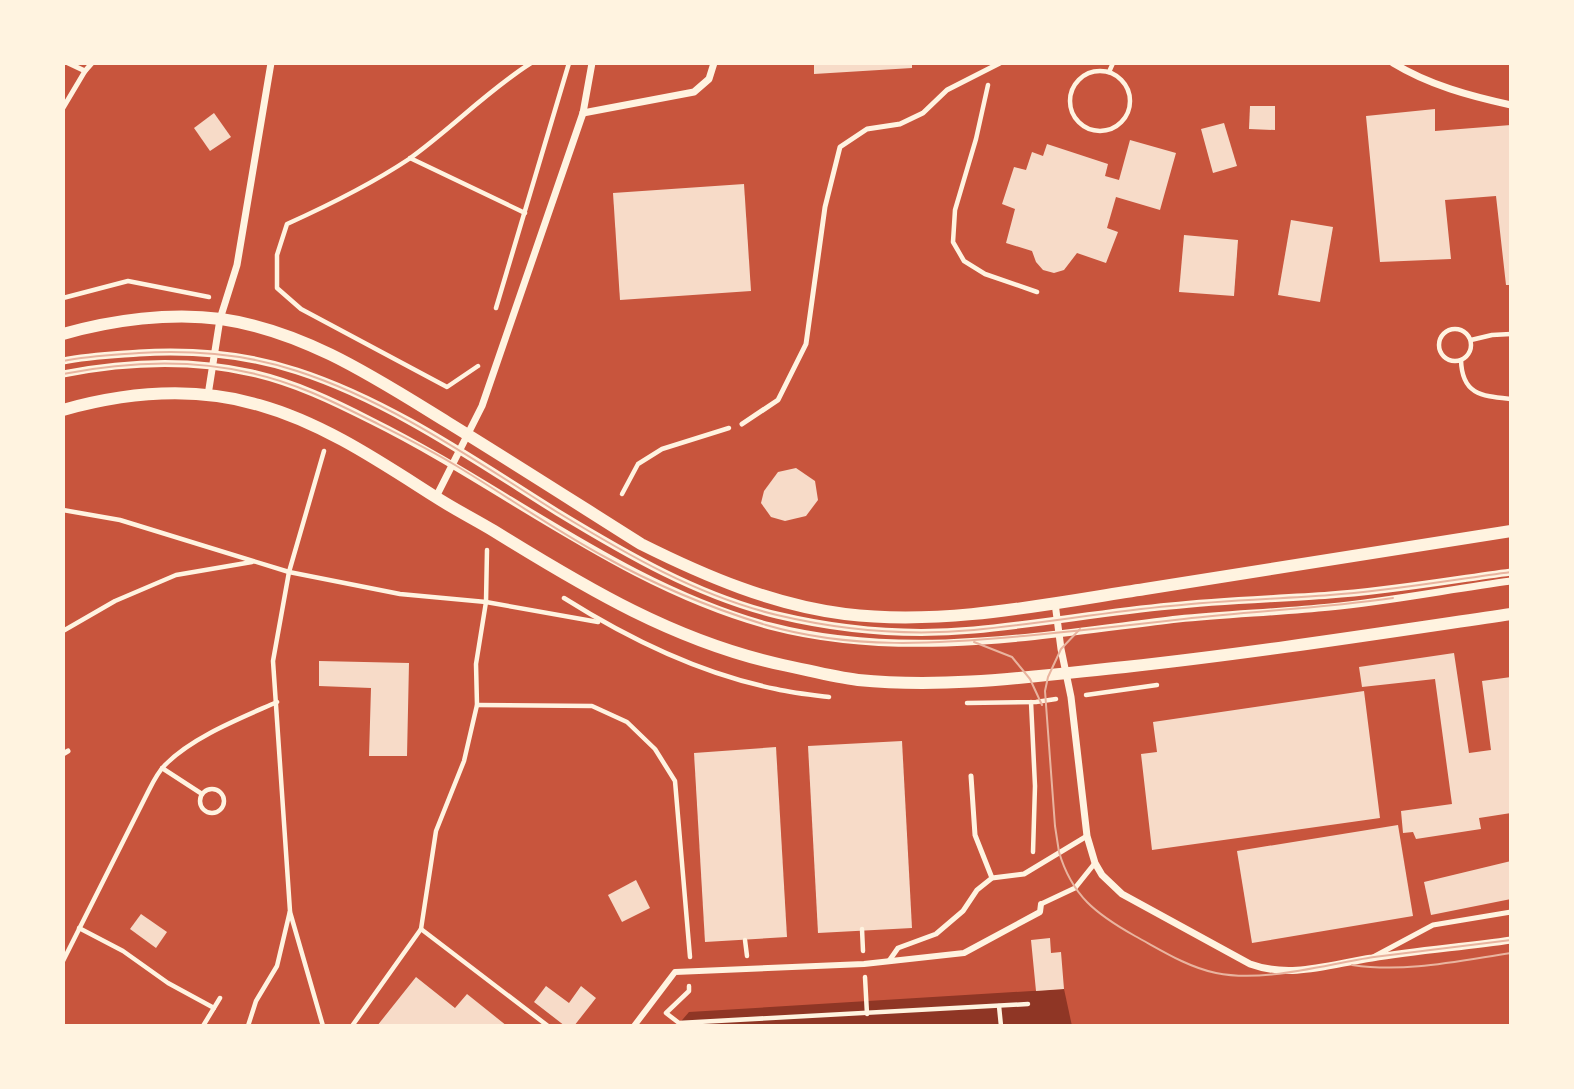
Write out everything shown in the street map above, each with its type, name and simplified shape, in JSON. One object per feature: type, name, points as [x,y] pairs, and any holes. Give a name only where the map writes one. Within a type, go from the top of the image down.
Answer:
[{"type":"street","points":[[208,395],[220,319],[237,265],[271,63]]},
{"type":"street","points":[[436,498],[482,406],[583,113],[592,63]]},
{"type":"street","points":[[583,113],[694,92],[709,79],[715,63]]},
{"type":"street","points":[[1393,63],[1462,94],[1511,105]]},
{"type":"street","points":[[63,334],[126,322],[174,317],[220,319],[260,328],[322,350],[468,435],[641,544],[678,563],[759,594],[845,614],[950,615],[1055,603],[1511,531]]},
{"type":"street","points":[[63,361],[173,351],[256,360],[294,370],[374,403],[659,571],[772,614],[821,624],[921,632],[971,630],[1210,602],[1332,595],[1511,572]]},
{"type":"street","points":[[63,374],[173,364],[212,366],[253,373],[324,397],[454,464],[605,557],[654,582],[768,625],[819,636],[870,643],[920,645],[1208,616],[1333,607],[1511,580]]},
{"type":"street","points":[[63,410],[137,394],[208,395],[269,408],[334,436],[397,471],[436,498],[610,601],[683,635],[729,651],[856,680],[947,683],[1030,679],[1242,654],[1511,614]]},
{"type":"street","points":[[1055,603],[1071,697],[1087,836],[1095,863],[1112,886],[1261,968],[1302,971],[1372,957],[1511,940]]},
{"type":"street","points":[[634,1026],[675,972],[889,962],[964,953],[1040,912],[1041,904]]},
{"type":"lane","points":[[68,63],[85,71]]},
{"type":"lane","points":[[63,108],[92,63]]},
{"type":"lane","points":[[742,424],[778,400],[806,344],[825,207],[840,147],[867,129],[900,124],[923,113],[947,90],[1000,63]]},
{"type":"lane","points":[[971,776],[975,835],[992,878]]},
{"type":"lane","points":[[889,962],[898,948],[936,934],[963,911],[976,890],[992,878],[1024,874],[1087,836]]},
{"type":"lane","points":[[1041,904],[1075,888],[1095,863]]},
{"type":"lane","points":[[1372,957],[1433,926],[1511,912]]},
{"type":"path","points":[[481,354],[478,367],[447,387],[301,309],[277,288],[276,255],[287,224],[351,195],[410,158],[531,63]]},
{"type":"path","points":[[493,316],[569,63]]},
{"type":"path","points":[[1109,72],[1113,63]]},
{"type":"path","points":[[992,67],[976,139],[955,210],[953,242],[964,261],[985,274],[1037,292]]},
{"type":"path","points":[[1109,72],[1124,83],[1129,91],[1129,110],[1118,125],[1110,130],[1091,130],[1082,126],[1075,118],[1071,108],[1073,88],[1079,79],[1088,73],[1109,72]]},
{"type":"path","points":[[410,158],[525,213]]},
{"type":"path","points":[[63,298],[128,281],[196,293],[226,302]]},
{"type":"path","points":[[1448,330],[1464,331],[1470,340],[1468,354],[1461,360],[1445,358],[1439,349],[1440,338],[1448,330]]},
{"type":"path","points":[[1470,340],[1511,334]]},
{"type":"path","points":[[1461,360],[1467,385],[1480,396],[1511,399]]},
{"type":"path","points":[[622,494],[638,464],[662,449],[742,424]]},
{"type":"path","points":[[323,1026],[290,911],[273,661],[289,572],[323,452],[334,436]]},
{"type":"path","points":[[63,510],[120,520],[289,572],[400,594],[486,602],[603,622]]},
{"type":"path","points":[[352,1026],[421,929],[436,831],[464,761],[477,705],[476,664],[486,602],[487,550]]},
{"type":"path","points":[[63,631],[116,601],[176,575],[253,562]]},
{"type":"path","points":[[63,961],[162,768],[176,755],[229,723],[277,702]]},
{"type":"path","points":[[1031,702],[1035,786],[1032,845],[1034,857]]},
{"type":"path","points":[[477,705],[592,706],[627,722],[655,749],[675,781],[692,971],[689,991],[666,1013],[680,1023],[1027,1004]]},
{"type":"path","points":[[162,768],[202,794]]},
{"type":"path","points":[[212,789],[219,791],[224,798],[222,809],[215,814],[203,810],[200,802],[202,794],[212,789]]},
{"type":"path","points":[[248,1026],[256,1002],[277,966],[290,911]]},
{"type":"path","points":[[79,928],[124,951],[168,983],[214,1008]]},
{"type":"path","points":[[421,929],[548,1026]]},
{"type":"path","points":[[203,1026],[220,998]]},
{"type":"path","points":[[867,1001],[867,1014]]},
{"type":"path","points":[[999,1006],[1001,1026]]},
{"type":"shaded area","points":[[1064,989],[1072,1026],[677,1026],[689,1012]]},
{"type":"building","points":[[814,63],[912,63],[912,68],[814,74]]},
{"type":"building","points":[[1250,106],[1275,106],[1275,130],[1249,129]]},
{"type":"building","points":[[1435,109],[1435,131],[1511,125],[1511,285],[1506,285],[1496,196],[1445,200],[1451,259],[1380,262],[1366,116]]},
{"type":"building","points":[[214,113],[231,137],[210,151],[194,128]]},
{"type":"building","points":[[1224,123],[1237,166],[1213,173],[1201,129]]},
{"type":"building","points":[[1130,140],[1176,153],[1160,210],[1116,197],[1107,228],[1118,232],[1106,263],[1077,253],[1064,270],[1054,273],[1043,270],[1032,251],[1006,243],[1015,209],[1002,204],[1014,167],[1026,170],[1032,152],[1043,156],[1047,144],[1108,164],[1105,176],[1119,180]]},
{"type":"building","points":[[744,184],[751,291],[620,300],[613,193]]},
{"type":"building","points":[[1291,220],[1333,227],[1320,302],[1278,295]]},
{"type":"building","points":[[1184,235],[1238,240],[1234,296],[1179,292]]},
{"type":"building","points":[[796,468],[815,481],[818,500],[806,516],[785,521],[771,517],[761,503],[764,491],[778,472]]},
{"type":"building","points":[[1454,653],[1469,753],[1491,750],[1482,681],[1511,677],[1511,813],[1479,818],[1481,829],[1416,839],[1413,832],[1403,833],[1401,811],[1452,804],[1435,679],[1362,687],[1359,667]]},
{"type":"building","points":[[319,661],[409,663],[407,756],[369,756],[371,688],[319,686]]},
{"type":"building","points":[[1364,691],[1380,818],[1152,850],[1141,754],[1157,752],[1153,722]]},
{"type":"building","points":[[902,741],[912,928],[818,933],[808,746]]},
{"type":"building","points":[[776,747],[787,937],[705,942],[694,753]]},
{"type":"building","points":[[1398,825],[1413,916],[1252,943],[1237,851]]},
{"type":"building","points":[[1511,861],[1511,899],[1431,915],[1424,882]]},
{"type":"building","points":[[636,880],[650,908],[622,922],[608,895]]},
{"type":"building","points":[[141,914],[167,932],[156,948],[130,929]]},
{"type":"building","points":[[1050,938],[1051,953],[1061,952],[1064,989],[1036,991],[1031,940]]},
{"type":"building","points":[[416,977],[455,1008],[467,994],[507,1026],[377,1026]]},
{"type":"building","points":[[546,986],[569,1003],[581,986],[596,998],[574,1026],[565,1026],[534,1002]]},
{"type":"tram line","points":[[63,361],[178,352],[238,357],[297,371],[365,398],[431,433],[583,528],[663,572],[748,607],[825,625],[900,632],[949,632],[1190,604],[1375,591],[1511,572]]},
{"type":"tram line","points":[[63,374],[133,365],[181,364],[228,369],[282,381],[340,405],[423,447],[567,535],[644,577],[745,618],[798,633],[862,642],[927,643],[991,639],[1393,598]]},
{"type":"tram line","points":[[1080,629],[1061,649],[1048,677],[1045,691],[1055,826],[1059,852],[1071,881],[1087,902],[1108,920],[1184,962],[1216,973],[1255,976],[1374,957],[1511,940]]},
{"type":"tram line","points":[[974,642],[1012,657],[1030,679],[1042,705]]},
{"type":"tram line","points":[[1352,965],[1412,967],[1511,953]]}]
